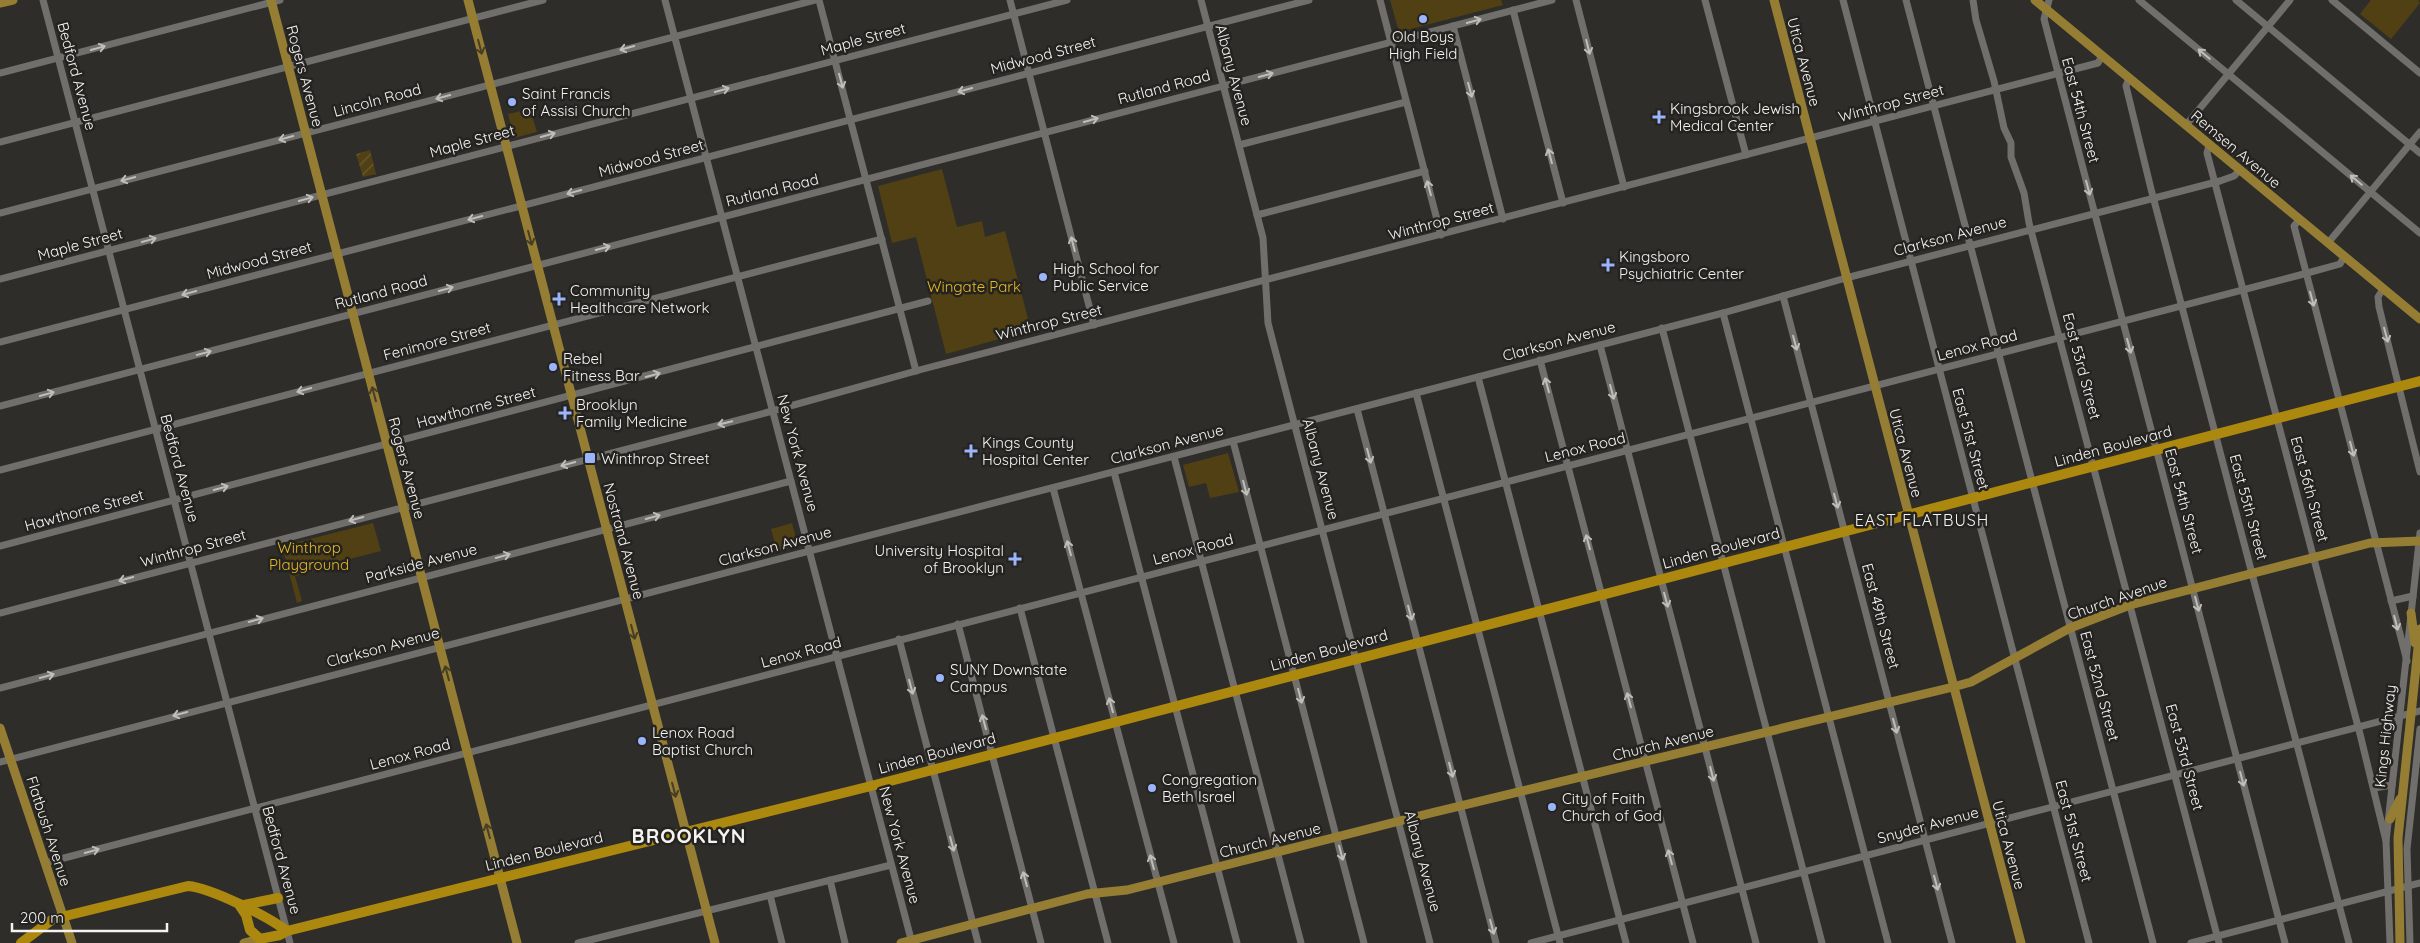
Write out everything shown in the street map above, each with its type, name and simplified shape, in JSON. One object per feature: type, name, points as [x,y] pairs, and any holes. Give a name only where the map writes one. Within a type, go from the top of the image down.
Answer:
[{"type":"highway","name":"Linden Boulevard","points":[[260,939],[871,786],[2420,380]]},
{"type":"highway","points":[[21,943],[53,919],[188,886],[199,887],[252,910],[287,931]]},
{"type":"highway","points":[[240,906],[278,898]]},
{"type":"highway","points":[[240,906],[244,910],[250,930],[260,939]]},
{"type":"main road","points":[[0,4],[13,0]]},
{"type":"main road","name":"Nostrand Avenue","points":[[468,0],[715,943]]},
{"type":"main road","name":"Utica Avenue","points":[[1774,0],[2020,943]]},
{"type":"main road","name":"Remsen Avenue","points":[[2035,0],[2047,4],[2102,56],[2420,320]]},
{"type":"main road","name":"Rogers Avenue","points":[[274,1],[288,67],[517,943]]},
{"type":"main road","name":"Church Avenue","points":[[901,943],[912,942],[1032,908],[1094,893],[1127,890],[1399,821],[1953,687],[1971,682],[2070,628],[2130,604],[2376,542],[2420,538]]},
{"type":"main road","points":[[2411,613],[2417,658]]},
{"type":"main road","name":"Kings Highway","points":[[2400,943],[2398,838],[2416,712],[2417,658],[2420,630]]},
{"type":"main road","name":"Flatbush Avenue","points":[[0,728],[72,943]]},
{"type":"main road","points":[[2390,819],[2403,794]]},
{"type":"main road","name":"Linden Boulevard","points":[[244,943],[260,939]]},
{"type":"street","name":"Bedford Avenue","points":[[43,0],[290,943]]},
{"type":"street","points":[[0,142],[544,0]]},
{"type":"street","name":"New York Avenue","points":[[665,0],[912,942]]},
{"type":"street","name":"Lincoln Road","points":[[0,212],[815,0]]},
{"type":"street","points":[[819,0],[916,371]]},
{"type":"street","points":[[1010,0],[1094,325]]},
{"type":"street","name":"Maple Street","points":[[0,279],[1066,0]]},
{"type":"street","name":"Albany Avenue","points":[[1200,0],[1263,238],[1268,322],[1430,943]]},
{"type":"street","name":"Midwood Street","points":[[0,342],[1309,0]]},
{"type":"street","points":[[1380,0],[1441,235]]},
{"type":"street","name":"Rutland Road","points":[[0,406],[1552,0]]},
{"type":"street","points":[[1576,0],[1624,187]]},
{"type":"street","points":[[1705,0],[1746,155]]},
{"type":"street","name":"East 51st Street","points":[[1842,0],[2089,943]]},
{"type":"street","name":"East 52nd Street","points":[[1906,0],[2153,943]]},
{"type":"street","name":"East 53rd Street","points":[[1973,0],[2004,128],[2011,143],[2011,157],[2024,193],[2025,207],[2218,940]]},
{"type":"street","points":[[2139,0],[2420,234]]},
{"type":"street","points":[[2236,0],[2420,153]]},
{"type":"street","points":[[2186,125],[2290,0]]},
{"type":"street","points":[[2332,0],[2420,73]]},
{"type":"street","points":[[0,73],[274,1]]},
{"type":"street","name":"East 54th Street","points":[[2047,4],[2044,19],[2285,943]]},
{"type":"street","points":[[1513,10],[1562,203]]},
{"type":"street","points":[[1453,26],[1503,218]]},
{"type":"street","name":"Winthrop Street","points":[[0,613],[916,371],[2058,74],[2098,63],[2102,56]]},
{"type":"street","name":"East 55th Street","points":[[2129,78],[2126,86],[2154,197],[2349,943]]},
{"type":"street","points":[[1239,145],[1406,102]]},
{"type":"street","points":[[2328,243],[2420,132]]},
{"type":"street","name":"East 56th Street","points":[[2209,145],[2207,153],[2214,182],[2314,557],[2374,788],[2386,842]]},
{"type":"street","name":"Clarkson Avenue","points":[[0,762],[1723,313],[1846,278],[2214,182],[2234,176],[2240,170]]},
{"type":"street","points":[[1257,215],[1424,171]]},
{"type":"street","points":[[2299,220],[2294,226],[2407,661]]},
{"type":"street","name":"Fenimore Street","points":[[0,470],[882,239]]},
{"type":"street","name":"Lenox Road","points":[[45,863],[2306,273],[2340,264],[2344,256]]},
{"type":"street","points":[[2383,289],[2378,297],[2378,303],[2399,386],[2417,445],[2420,472]]},
{"type":"street","name":"East 49th Street","points":[[1783,296],[1952,943]]},
{"type":"street","name":"Hawthorne Street","points":[[0,546],[572,397],[928,301]]},
{"type":"street","points":[[1723,313],[1888,943]]},
{"type":"street","points":[[1662,328],[1822,943]]},
{"type":"street","points":[[1600,345],[1756,943]]},
{"type":"street","points":[[1540,360],[1693,943]]},
{"type":"street","points":[[1478,377],[1626,943]]},
{"type":"street","points":[[1416,393],[1559,939]]},
{"type":"street","points":[[1357,409],[1496,943]]},
{"type":"street","points":[[1233,441],[1364,943]]},
{"type":"street","points":[[1174,456],[1301,943]]},
{"type":"street","points":[[1114,472],[1237,943]]},
{"type":"street","name":"Parkside Avenue","points":[[0,688],[791,481]]},
{"type":"street","points":[[1053,488],[1174,943]]},
{"type":"street","name":"Kings Highway","points":[[2390,943],[2386,842],[2420,538]]},
{"type":"street","points":[[2391,601],[2413,596]]},
{"type":"street","points":[[1020,608],[1108,943]]},
{"type":"street","points":[[958,624],[1042,943]]},
{"type":"street","points":[[899,639],[978,943]]},
{"type":"street","name":"Snyder Avenue","points":[[1530,943],[1559,939],[1620,920],[2416,712]]},
{"type":"street","points":[[2410,943],[2407,849],[2417,776],[2420,729]]},
{"type":"street","points":[[2374,788],[2392,784]]},
{"type":"street","points":[[578,943],[891,865]]},
{"type":"street","points":[[830,880],[845,943]]},
{"type":"street","points":[[2191,943],[2218,940],[2279,920],[2420,883]]},
{"type":"street","points":[[770,895],[782,943]]},
{"type":"street","points":[[2410,918],[2416,943]]},
{"type":"green space","name":"Old Boys High Field","points":[[1390,0],[1501,0],[1503,5],[1399,32]]},
{"type":"green space","points":[[2371,0],[2418,0],[2420,3],[2391,39],[2360,14]]},
{"type":"green space","points":[[530,109],[537,132],[514,138],[508,114]]},
{"type":"green space","points":[[370,150],[376,174],[363,177],[356,154]]},
{"type":"green space","name":"Wingate Park","points":[[942,169],[957,227],[982,221],[985,237],[1005,231],[1031,330],[946,354],[916,237],[892,243],[878,186]]},
{"type":"green space","points":[[1228,453],[1239,492],[1210,498],[1206,483],[1189,487],[1183,465]]},
{"type":"green space","name":"Winthrop Playground","points":[[373,523],[381,551],[326,565],[327,568],[295,576],[302,601],[297,603],[282,546]]},
{"type":"green space","points":[[792,523],[798,546],[777,551],[771,529]]},
{"type":"place","name":"Old Boys High Field","points":[[1423,19]]},
{"type":"place","name":"Saint Francis of Assisi Church","points":[[512,102]]},
{"type":"place","name":"Kingsbrook Jewish Medical Center","points":[[1659,117]]},
{"type":"place","name":"Kingsboro Psychiatric Center","points":[[1608,265]]},
{"type":"place","name":"High School for Public Service","points":[[1043,277]]},
{"type":"place","name":"Community Healthcare Network","points":[[559,299]]},
{"type":"place","name":"Rebel Fitness Bar","points":[[553,367]]},
{"type":"place","name":"Brooklyn Family Medicine","points":[[565,413]]},
{"type":"place","name":"Kings County Hospital Center","points":[[971,451]]},
{"type":"place","name":"Winthrop Street","points":[[590,458]]},
{"type":"place","name":"University Hospital of Brooklyn","points":[[1015,559]]},
{"type":"place","name":"SUNY Downstate Campus","points":[[940,678]]},
{"type":"place","name":"Lenox Road Baptist Church","points":[[642,741]]},
{"type":"place","name":"Congregation Beth Israel","points":[[1152,788]]},
{"type":"place","name":"City of Faith Church of God","points":[[1552,807]]},
{"type":"district","name":"EAST FLATBUSH","points":[[1922,520]]},
{"type":"district","name":"BROOKLYN","points":[[689,835]]}]
